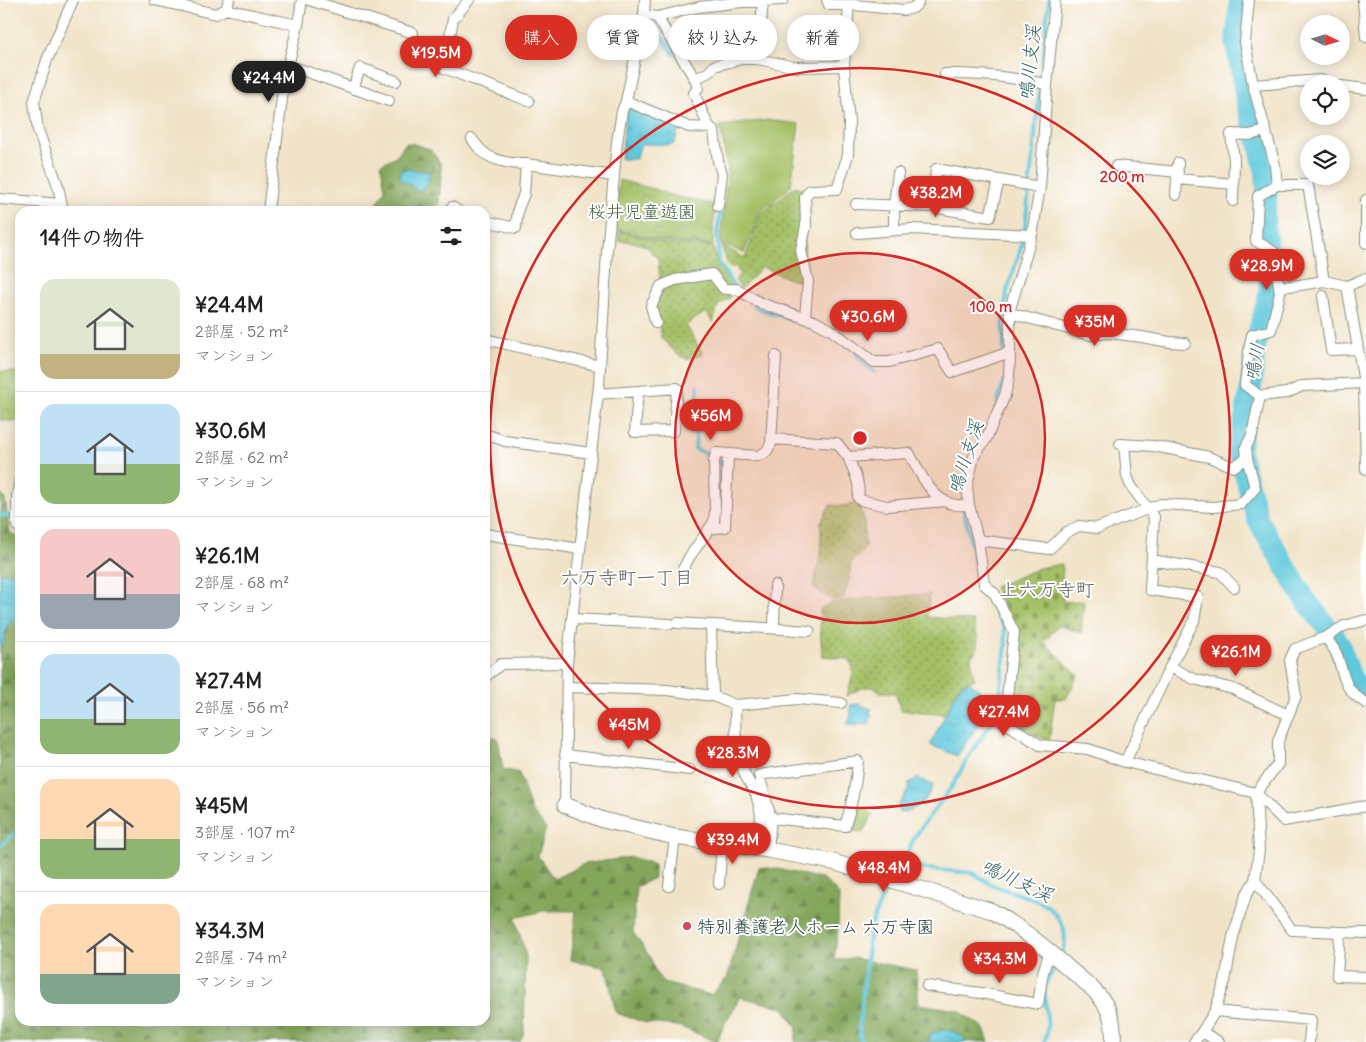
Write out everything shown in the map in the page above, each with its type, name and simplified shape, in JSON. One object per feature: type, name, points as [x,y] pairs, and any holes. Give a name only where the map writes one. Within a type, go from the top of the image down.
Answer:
[{"type":"street","points":[[62,206],[58,186],[38,130],[34,102],[47,60],[73,0]]},
{"type":"street","points":[[155,0],[216,14],[227,4],[298,25]]},
{"type":"street","points":[[269,206],[284,82],[302,0]]},
{"type":"street","points":[[309,0],[413,33]]},
{"type":"street","points":[[469,0],[453,18],[444,68],[529,101]]},
{"type":"street","points":[[644,15],[645,0]]},
{"type":"street","points":[[659,17],[699,7],[783,0]]},
{"type":"street","points":[[827,0],[829,5],[904,10],[913,8],[918,3],[918,0]]},
{"type":"street","points":[[1055,0],[1046,84],[1039,187],[1031,235],[1010,309],[1009,378],[1005,395],[985,440],[974,456],[968,498],[978,540],[984,584],[995,594],[1014,632],[1006,706],[1001,720],[1040,745],[1088,749],[1125,762],[1256,793],[1284,821],[1366,806]]},
{"type":"street","points":[[1249,0],[1245,42],[1253,85],[1275,165],[1276,185]]},
{"type":"street","points":[[1363,0],[1366,37]]},
{"type":"street","points":[[763,15],[764,1]]},
{"type":"street","points":[[805,318],[808,281],[801,250],[806,226],[805,197],[810,190],[837,189],[848,155],[849,122],[844,66],[849,5]]},
{"type":"street","points":[[659,20],[695,79],[698,88],[694,93],[708,125],[714,131],[718,161],[722,174],[718,206]]},
{"type":"street","points":[[635,60],[618,134],[607,252],[598,394],[567,663],[566,805],[603,820],[675,838],[763,849],[832,862],[992,911],[1023,930],[1050,951],[1098,994],[1109,1010],[1113,1027],[1113,1042]]},
{"type":"street","points":[[695,79],[709,72],[714,66],[737,60]]},
{"type":"street","points":[[763,60],[795,66],[844,66]]},
{"type":"street","points":[[288,65],[389,101]]},
{"type":"street","points":[[353,89],[360,68],[396,81]]},
{"type":"street","points":[[945,74],[964,73],[1046,84]]},
{"type":"street","points":[[1253,85],[1300,81]]},
{"type":"street","points":[[1350,87],[1366,89]]},
{"type":"street","points":[[626,101],[689,127],[711,128]]},
{"type":"street","points":[[1233,201],[1234,160],[1231,134],[1249,135],[1265,131]]},
{"type":"street","points":[[472,139],[481,150],[512,164],[526,164],[614,176]]},
{"type":"street","points":[[490,222],[516,228],[518,209],[524,194],[526,164]]},
{"type":"street","points":[[1116,166],[1178,172],[1234,184]]},
{"type":"street","points":[[933,207],[936,169],[1039,187]]},
{"type":"street","points":[[1176,195],[1178,172]]},
{"type":"street","points":[[894,229],[894,205],[898,173]]},
{"type":"street","points":[[856,204],[933,207],[990,217],[999,180]]},
{"type":"street","points":[[1324,281],[1308,185],[1276,185],[1258,196],[1256,241],[1274,252],[1280,293],[1271,330],[1252,335],[1245,385],[1259,396],[1287,392],[1302,386],[1364,383]]},
{"type":"street","points":[[0,200],[46,206]]},
{"type":"street","points":[[1366,200],[1366,243]]},
{"type":"street","points":[[857,233],[912,229],[1031,235]]},
{"type":"street","points":[[656,323],[651,306],[660,286],[676,280],[712,274],[724,290],[732,289],[760,304],[814,321],[831,330],[874,362],[889,362],[938,349],[952,372],[1010,352]]},
{"type":"street","points":[[1279,287],[1324,281],[1347,286],[1366,278]]},
{"type":"street","points":[[1347,286],[1364,383],[1366,469]]},
{"type":"street","points":[[1323,296],[1331,350],[1358,349]]},
{"type":"street","points":[[1010,313],[1090,335],[1109,333],[1185,343]]},
{"type":"street","points":[[490,340],[600,366]]},
{"type":"street","points":[[683,569],[714,522],[714,461],[716,453],[758,456],[766,452],[771,444],[776,356]]},
{"type":"street","points":[[598,394],[677,388],[674,431],[635,432],[638,391]]},
{"type":"street","points":[[978,540],[1049,549],[1067,532],[1079,526],[1097,528],[1160,504],[1213,507],[1242,504],[1255,488],[1246,447],[1252,435],[1259,396]]},
{"type":"street","points":[[490,436],[505,442],[591,454]]},
{"type":"street","points":[[771,439],[837,444],[848,457],[860,490],[858,497],[860,500],[887,506],[951,503],[968,498]]},
{"type":"street","points":[[1125,762],[1194,621],[1198,597],[1150,590],[1154,517],[1131,486],[1127,476],[1122,444],[1154,446],[1209,457],[1233,467],[1247,458]]},
{"type":"street","points":[[848,457],[909,453],[931,490],[951,503]]},
{"type":"street","points":[[490,535],[580,549]]},
{"type":"street","points":[[1152,560],[1220,572],[1234,587]]},
{"type":"street","points":[[774,627],[775,585]]},
{"type":"street","points":[[572,619],[711,624],[756,628],[774,627],[809,631]]},
{"type":"street","points":[[1194,1042],[1214,1012],[1225,981],[1233,937],[1246,895],[1255,880],[1259,850],[1256,793],[1278,764],[1278,741],[1296,696],[1290,660],[1295,649],[1330,635],[1344,626],[1366,620]]},
{"type":"street","points":[[711,624],[713,696]]},
{"type":"street","points":[[1330,635],[1349,689],[1357,698],[1366,703]]},
{"type":"street","points":[[490,673],[501,664],[567,663]]},
{"type":"street","points":[[1170,667],[1194,679],[1234,689],[1288,715]]},
{"type":"street","points":[[567,687],[667,690],[713,696],[735,705],[798,699],[842,703]]},
{"type":"street","points":[[735,705],[736,749],[745,775],[756,794],[761,814],[763,849]]},
{"type":"street","points":[[565,755],[690,770]]},
{"type":"street","points":[[763,849],[771,818],[759,775],[858,761],[853,799],[845,826],[771,818]]},
{"type":"street","points":[[669,886],[675,838]]},
{"type":"street","points":[[718,884],[722,844]]},
{"type":"street","points":[[1255,880],[1292,930],[1366,933]]},
{"type":"street","points":[[1340,932],[1337,976],[1366,977]]},
{"type":"street","points":[[927,986],[981,993],[1038,1004],[1043,972],[1050,951]]},
{"type":"street","points":[[1214,1012],[1311,1020],[1309,1042]]},
{"type":"street","points":[[1202,1032],[1219,1042]]},
{"type":"green space","points":[[768,120],[799,124],[791,186],[760,212],[744,253],[720,243],[728,169],[720,126]]},
{"type":"green space","points":[[406,143],[430,149],[441,164],[438,206],[376,206],[385,190],[381,164],[396,156]]},
{"type":"green space","name":"桜井児童遊園","points":[[619,180],[670,195],[717,205],[713,225],[713,245],[668,242],[614,229]]},
{"type":"green space","points":[[795,186],[803,189],[805,282],[791,280],[762,267],[741,289],[735,280],[740,274],[736,266],[729,268],[721,245],[745,258],[761,214]]},
{"type":"green space","points":[[619,231],[668,244],[713,246],[717,262],[733,287],[725,287],[713,271],[660,282],[658,259],[646,246],[633,242],[619,241]]},
{"type":"green space","points":[[711,277],[732,293],[730,298],[718,305],[713,322],[706,312],[686,325],[703,354],[688,359],[678,355],[661,338],[655,307],[664,287]]},
{"type":"green space","points":[[0,371],[15,372],[15,422],[0,420]]},
{"type":"green space","points":[[0,493],[5,499],[10,532],[15,536],[15,1026],[490,1026],[490,736],[498,738],[503,769],[519,773],[531,810],[546,829],[538,856],[554,879],[584,864],[631,857],[654,864],[654,878],[636,887],[633,932],[650,957],[656,973],[664,983],[711,995],[727,978],[759,867],[778,869],[823,879],[839,894],[838,928],[834,960],[853,958],[916,970],[919,1004],[958,1010],[984,1028],[989,1042],[795,1042],[797,1028],[784,1008],[741,997],[725,1023],[717,1042],[678,1026],[646,1023],[616,1013],[606,968],[570,960],[576,911],[543,911],[515,918],[526,956],[524,1032],[520,1042],[0,1042]]},
{"type":"green space","points":[[858,502],[864,519],[865,547],[851,563],[850,578],[843,599],[832,600],[813,587],[822,547],[820,524],[830,505],[845,506]]},
{"type":"green space","points":[[1062,564],[1063,602],[1084,601],[1081,633],[1059,625],[1044,642],[1078,675],[1066,699],[1055,699],[1049,742],[1013,723],[1010,718],[1018,636],[994,587],[1039,568]]},
{"type":"green space","points":[[930,594],[927,617],[973,621],[978,639],[977,650],[971,657],[975,679],[962,683],[956,691],[946,714],[900,710],[896,693],[880,692],[872,687],[855,691],[847,696],[852,677],[851,664],[849,659],[822,656],[820,609],[831,603],[865,598]]},
{"type":"green space","points":[[856,806],[866,809],[873,815],[862,833],[847,829]]},
{"type":"water","points":[[628,107],[679,127],[674,144],[643,144],[636,159],[621,159]]},
{"type":"water","points":[[404,169],[429,172],[429,181],[418,191],[401,180],[401,171]]},
{"type":"water","points":[[0,573],[15,574],[15,620],[8,624],[0,650]]},
{"type":"water","points":[[969,682],[987,700],[988,711],[957,756],[930,745],[958,689],[963,684]]},
{"type":"water","points":[[857,704],[872,709],[869,724],[860,723],[857,726],[848,724],[851,714],[850,705]]},
{"type":"water","points":[[917,778],[933,785],[931,791],[925,800],[916,807],[899,813],[898,806],[908,790],[909,783]]},
{"type":"water","points":[[943,1030],[959,1035],[966,1042],[929,1042],[931,1034]]},
{"type":"waterway","name":"鳴川支渓","points":[[1004,352],[1003,325],[1007,291],[1024,238],[1049,0]]},
{"type":"waterway","name":"鳴川","points":[[1240,0],[1236,43],[1248,108],[1266,172],[1267,194],[1264,214],[1270,291],[1255,347],[1251,387],[1239,451],[1257,518],[1304,598],[1339,644],[1351,678],[1358,688],[1366,694]]},
{"type":"waterway","points":[[659,32],[669,47]]},
{"type":"waterway","points":[[721,206],[717,233],[719,262],[734,287]]},
{"type":"waterway","points":[[754,305],[801,322]]},
{"type":"waterway","points":[[856,354],[874,372]]},
{"type":"waterway","name":"鳴川支渓","points":[[997,403],[1004,381]]},
{"type":"waterway","points":[[698,386],[695,449],[721,460],[720,513]]},
{"type":"waterway","name":"鳴川支渓","points":[[963,507],[977,571]]},
{"type":"waterway","points":[[0,515],[15,517]]},
{"type":"waterway","name":"鳴川支渓","points":[[983,589],[1004,627],[1006,645],[999,702],[992,722],[951,788],[913,840],[903,864],[927,869],[973,873],[992,885],[1033,899],[1049,907],[1059,919],[1064,929],[1065,942],[1062,957]]},
{"type":"waterway","points":[[0,846],[15,833]]},
{"type":"waterway","points":[[894,876],[903,864]]},
{"type":"waterway","points":[[861,1042],[859,1028],[870,928],[889,884]]},
{"type":"waterway","name":"鳴川支渓","points":[[1044,1042],[1047,1028],[1046,984],[1058,963]]},
{"type":"place","name":"特別養護老人ホーム 六万寺園","points":[[687,926]]},
{"type":"district","name":"六万寺町一丁目","points":[[627,577]]},
{"type":"district","name":"上六万寺町","points":[[1047,589]]}]
